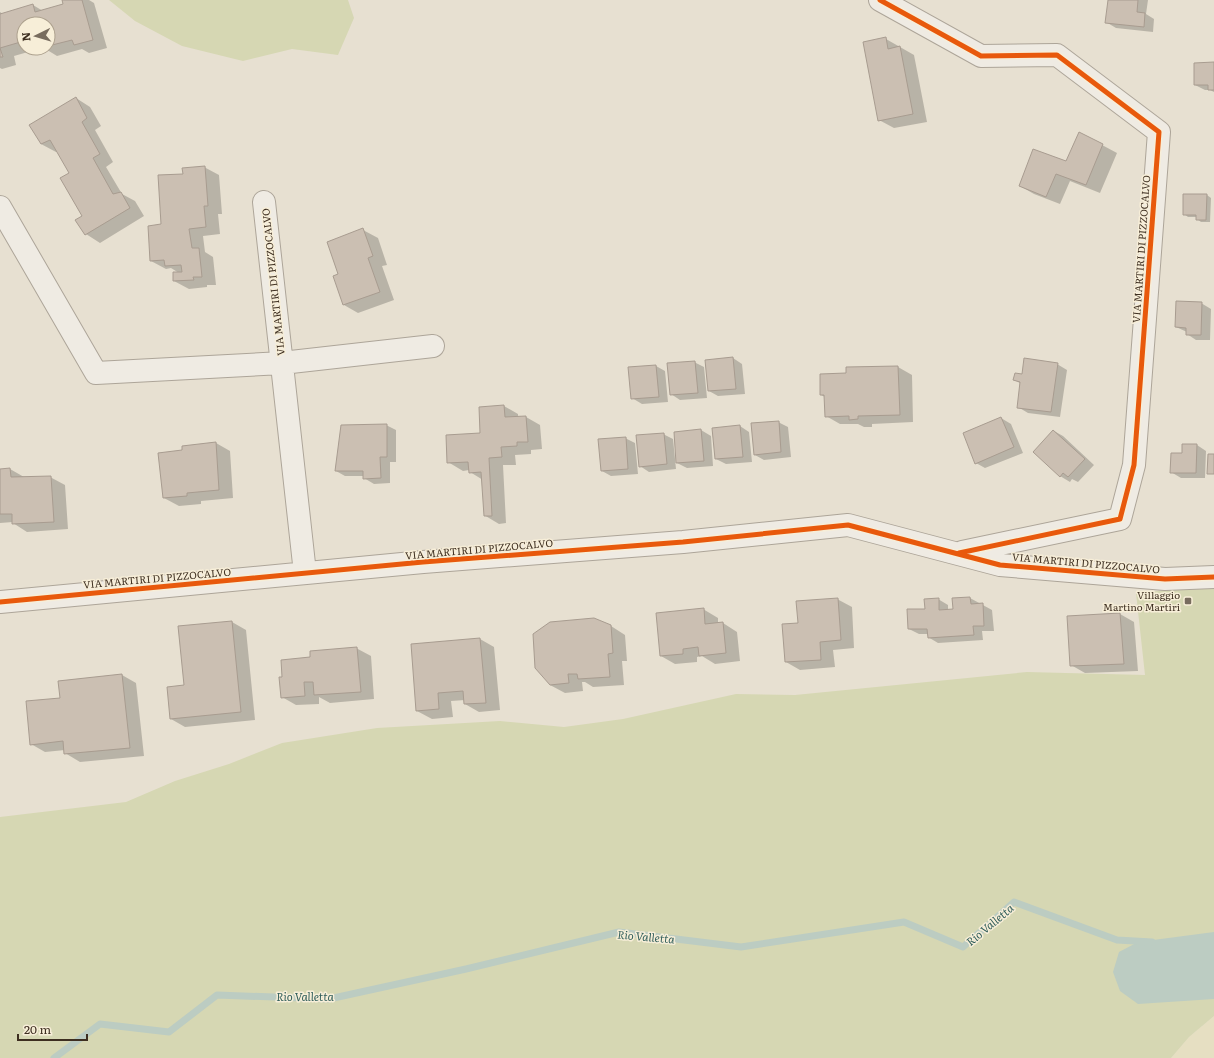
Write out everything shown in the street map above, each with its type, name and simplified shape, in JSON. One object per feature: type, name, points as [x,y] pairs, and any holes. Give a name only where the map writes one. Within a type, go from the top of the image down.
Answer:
[{"type":"street","name":"VIA MARTIRI DI PIZZOCALVO","points":[[880,0],[981,56],[1057,55],[1159,132],[1134,465],[1120,519],[957,554]]},
{"type":"street","name":"VIA MARTIRI DI PIZZOCALVO","points":[[264,202],[305,573]]},
{"type":"street","name":"VIA MARTIRI DI PIZZOCALVO","points":[[0,207],[96,374],[282,363],[433,346]]},
{"type":"street","name":"VIA MARTIRI DI PIZZOCALVO","points":[[0,602],[423,562],[683,542],[848,525],[1000,565],[1165,579],[1214,577]]},
{"type":"shaded area","points":[[1214,932],[1214,999],[1138,1004],[1120,991],[1113,972],[1119,952],[1138,942]]},
{"type":"shaded area","points":[[1214,1016],[1214,1058],[1171,1058],[1189,1037]]},
{"type":"green space","points":[[109,0],[348,0],[354,18],[338,55],[292,49],[243,61],[182,46],[135,21]]},
{"type":"green space","points":[[1214,586],[1214,1016],[1189,1037],[1171,1058],[0,1058],[0,817],[126,802],[175,781],[229,764],[282,743],[377,728],[500,721],[564,727],[623,719],[736,694],[795,695],[1027,672],[1145,675],[1136,593]]},
{"type":"building","points":[[62,0],[82,0],[93,40],[74,45],[72,40],[56,44],[56,16],[16,16],[16,43],[0,48],[0,14],[33,4],[35,12],[63,4]]},
{"type":"building","points":[[1108,0],[1138,0],[1137,12],[1145,13],[1144,27],[1105,23]]},
{"type":"building","points":[[886,37],[888,49],[900,46],[913,114],[878,121],[863,42]]},
{"type":"building","points":[[0,48],[3,57],[0,57]]},
{"type":"building","points":[[1214,62],[1214,90],[1208,90],[1208,85],[1194,85],[1194,63]]},
{"type":"building","points":[[76,97],[87,118],[82,122],[100,154],[93,158],[113,194],[121,192],[130,208],[85,235],[75,220],[82,216],[60,178],[69,173],[50,140],[41,144],[29,125]]},
{"type":"building","points":[[1079,132],[1103,144],[1086,185],[1056,174],[1046,197],[1019,186],[1033,149],[1066,161]]},
{"type":"building","points":[[205,166],[208,206],[204,206],[206,227],[189,229],[192,248],[199,248],[202,277],[193,277],[194,280],[173,281],[173,272],[182,272],[181,265],[165,266],[164,260],[150,261],[148,226],[161,224],[158,175],[183,174],[182,168]]},
{"type":"building","points":[[1183,194],[1207,194],[1206,220],[1196,220],[1196,215],[1183,215]]},
{"type":"building","points":[[363,228],[373,256],[368,258],[380,292],[343,305],[333,276],[338,274],[327,242]]},
{"type":"building","points":[[1176,301],[1202,302],[1201,335],[1186,335],[1186,328],[1175,327]]},
{"type":"building","points":[[733,357],[736,389],[708,391],[705,360]]},
{"type":"building","points":[[1024,358],[1058,363],[1051,412],[1017,408],[1020,382],[1013,380],[1015,373],[1022,374]]},
{"type":"building","points":[[695,361],[698,393],[670,395],[667,363]]},
{"type":"building","points":[[656,365],[659,397],[631,399],[628,367]]},
{"type":"building","points":[[898,366],[900,415],[858,416],[858,419],[849,420],[849,416],[825,417],[824,395],[820,395],[820,374],[846,373],[846,367]]},
{"type":"building","points":[[504,405],[505,417],[526,416],[528,442],[517,442],[517,446],[501,447],[502,457],[489,458],[492,516],[484,516],[481,472],[469,473],[468,462],[447,463],[446,435],[480,433],[479,407]]},
{"type":"building","points":[[1001,417],[1014,447],[975,464],[963,433]]},
{"type":"building","points":[[779,421],[781,452],[754,455],[751,423]]},
{"type":"building","points":[[387,424],[387,457],[380,457],[381,478],[363,479],[363,471],[335,471],[341,425]]},
{"type":"building","points":[[740,425],[743,457],[715,459],[712,428]]},
{"type":"building","points":[[701,429],[704,461],[676,463],[674,432]]},
{"type":"building","points":[[1053,430],[1085,459],[1068,477],[1063,473],[1060,477],[1033,452]]},
{"type":"building","points":[[664,433],[667,464],[639,467],[636,435]]},
{"type":"building","points":[[626,437],[628,469],[601,471],[598,439]]},
{"type":"building","points":[[216,442],[219,490],[187,493],[187,496],[163,498],[158,453],[182,450],[182,446]]},
{"type":"building","points":[[1182,444],[1197,444],[1196,473],[1170,473],[1171,453],[1182,453]]},
{"type":"building","points":[[1208,454],[1214,454],[1214,474],[1207,474]]},
{"type":"building","points":[[10,468],[11,477],[51,476],[54,522],[12,524],[12,514],[0,514],[0,469]]},
{"type":"building","points":[[970,597],[971,604],[983,603],[984,626],[973,626],[974,635],[928,638],[927,629],[908,629],[907,609],[925,609],[924,599],[939,598],[939,610],[953,609],[952,598]]},
{"type":"building","points":[[838,598],[841,640],[820,642],[821,660],[785,662],[782,624],[798,623],[796,601]]},
{"type":"building","points":[[704,608],[705,624],[723,622],[726,653],[699,656],[698,647],[683,649],[683,654],[660,656],[656,613]]},
{"type":"building","points":[[1120,613],[1124,664],[1070,666],[1067,616]]},
{"type":"building","points":[[594,618],[611,625],[613,653],[608,654],[610,677],[578,679],[577,674],[568,674],[569,683],[550,685],[535,668],[533,634],[550,622]]},
{"type":"building","points":[[232,621],[241,712],[170,719],[167,687],[184,685],[178,626]]},
{"type":"building","points":[[480,638],[486,703],[464,704],[463,691],[438,693],[439,709],[416,711],[411,644]]},
{"type":"building","points":[[357,647],[361,692],[314,695],[313,682],[304,682],[305,696],[281,698],[279,677],[282,677],[281,660],[310,657],[310,651]]},
{"type":"building","points":[[122,674],[130,748],[64,754],[63,741],[30,745],[26,701],[60,698],[58,681]]},
{"type":"waterway","name":"Rio Valletta","points":[[54,1058],[100,1024],[169,1032],[217,995],[329,999],[466,969],[619,932],[741,947],[904,922],[963,947],[1014,902],[1117,940],[1152,942]]},
{"type":"cycle path","points":[[880,0],[981,56],[1057,55],[1159,132],[1134,465],[1120,519],[959,553]]},
{"type":"cycle path","points":[[0,602],[423,562],[683,542],[848,525],[1000,565],[1165,579],[1214,577]]},
{"type":"place","name":"Villaggio Martino Martiri","points":[[1188,601]]}]
